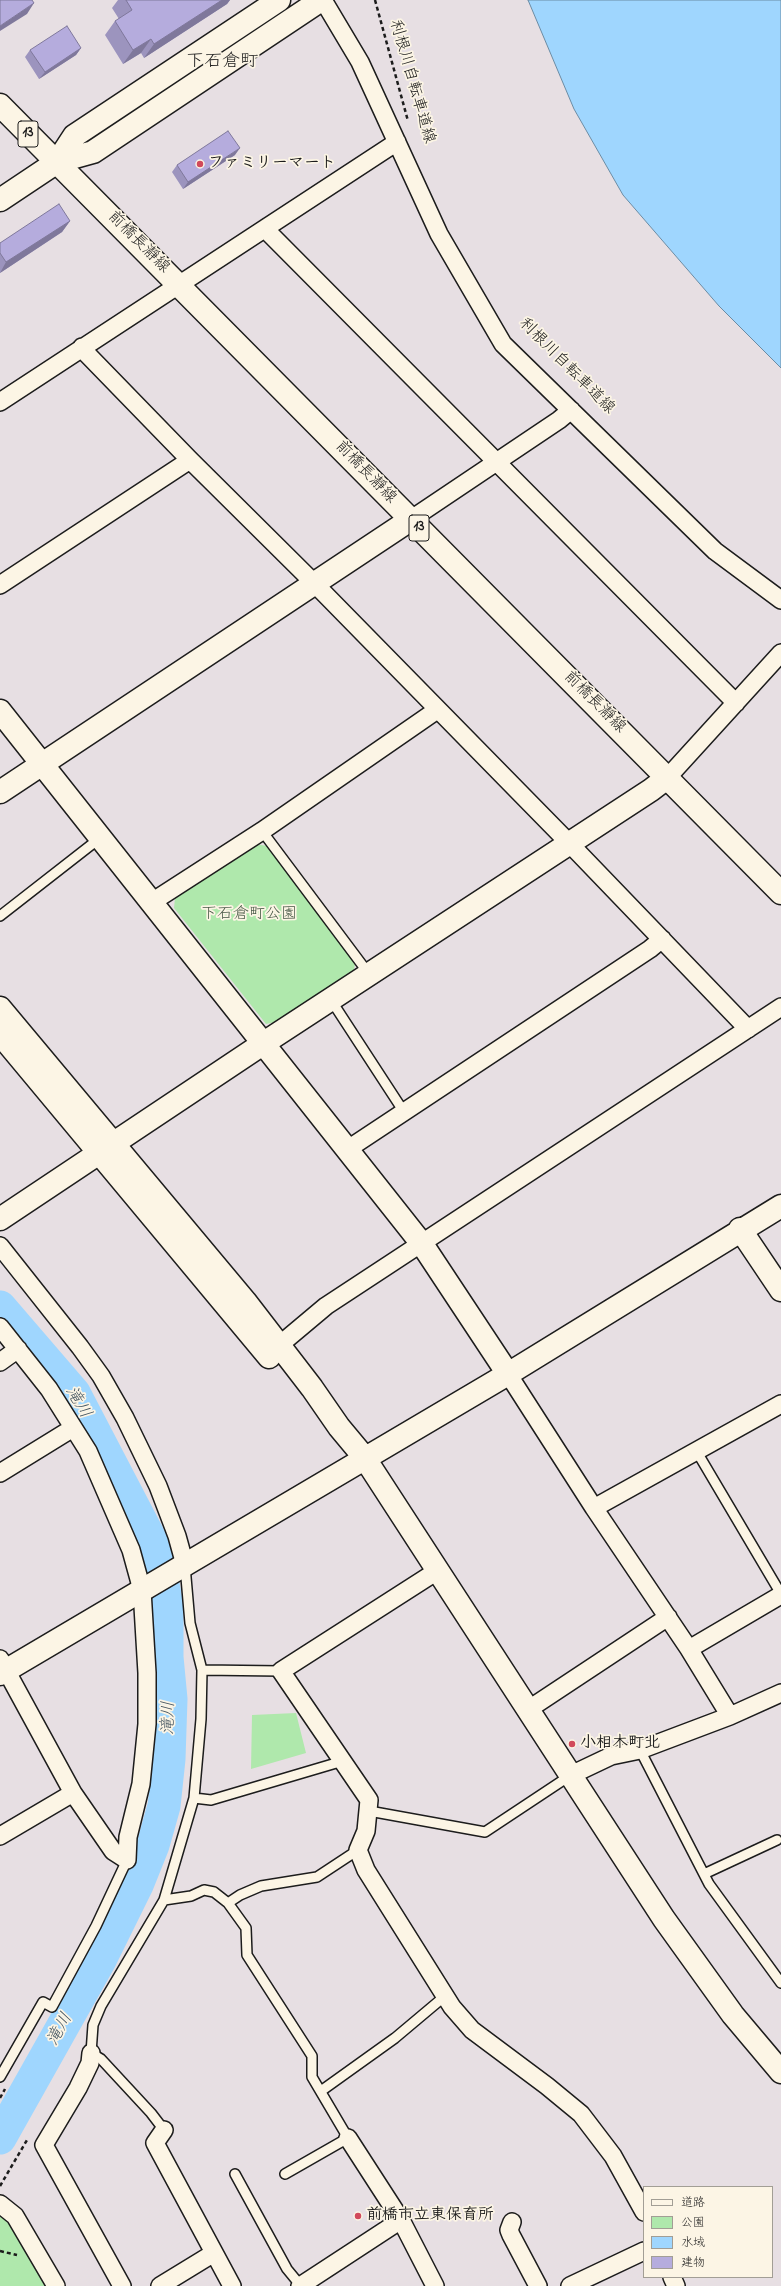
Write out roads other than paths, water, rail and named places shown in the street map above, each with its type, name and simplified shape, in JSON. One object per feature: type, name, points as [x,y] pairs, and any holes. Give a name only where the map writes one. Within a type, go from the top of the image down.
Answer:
[{"type":"street","points":[[57,162],[74,136],[279,0]]},
{"type":"street","points":[[0,200],[57,162],[93,152],[322,0],[352,47],[439,234],[496,335],[715,551],[781,600]]},
{"type":"street","name":"前橋長瀞線","points":[[0,105],[179,284],[410,520],[668,777],[781,893]]},
{"type":"street","points":[[0,402],[397,142]]},
{"type":"street","points":[[267,227],[276,239],[498,462],[647,616],[736,703]]},
{"type":"street","points":[[82,347],[87,354],[190,460],[314,583],[570,844],[748,1029]]},
{"type":"street","points":[[0,792],[498,462],[571,410]]},
{"type":"street","points":[[0,585],[190,460]]},
{"type":"street","points":[[0,1219],[264,1043],[570,844],[668,777],[781,653]]},
{"type":"street","points":[[152,902],[262,831],[437,710]]},
{"type":"street","points":[[0,711],[422,1244],[594,1508],[689,1649],[730,1716]]},
{"type":"street","points":[[348,1150],[650,949],[662,939]]},
{"type":"street","points":[[273,1351],[326,1306],[781,1006]]},
{"type":"street","points":[[0,1008],[106,1147]]},
{"type":"street","points":[[0,1034],[106,1147],[245,1301],[273,1351],[312,1388],[339,1427],[364,1457],[437,1571],[698,1968],[778,2064]]},
{"type":"street","points":[[127,1860],[113,1851],[73,1793],[2,1668],[144,1589],[364,1457],[508,1374],[740,1229],[781,1206]]},
{"type":"street","points":[[740,1229],[781,1290]]},
{"type":"street","points":[[0,1246],[80,1347],[101,1376],[122,1412],[158,1486],[182,1566]]},
{"type":"street","points":[[0,1327],[49,1389],[88,1451],[109,1496],[131,1550],[144,1589],[147,1724],[141,1784],[128,1837],[127,1860]]},
{"type":"street","points":[[0,1362],[18,1349]]},
{"type":"street","points":[[594,1508],[781,1404]]},
{"type":"street","points":[[0,1474],[73,1428]]},
{"type":"street","points":[[437,1571],[281,1671],[369,1800],[366,1831],[358,1850],[372,1883],[452,2007],[472,2030],[547,2086],[581,2114],[613,2156],[643,2210]]},
{"type":"street","points":[[689,1649],[781,1594]]},
{"type":"street","points":[[529,1709],[668,1617]]},
{"type":"street","points":[[571,1775],[611,1756],[640,1750],[730,1716],[781,1693]]},
{"type":"street","points":[[0,1836],[73,1793]]},
{"type":"street","points":[[91,2053],[90,2063],[78,2088],[44,2145],[122,2286]]},
{"type":"street","points":[[164,2130],[155,2143],[232,2286]]},
{"type":"street","points":[[348,2138],[401,2220],[435,2286]]},
{"type":"street","points":[[0,2204],[15,2216],[56,2286]]},
{"type":"street","points":[[300,2286],[401,2220]]},
{"type":"street","points":[[512,2222],[509,2230],[511,2235],[538,2286]]},
{"type":"street","points":[[570,2286],[643,2251]]},
{"type":"street","points":[[160,2286],[214,2253]]},
{"type":"lane","points":[[262,831],[370,974]]},
{"type":"lane","points":[[0,916],[100,838]]},
{"type":"lane","points":[[331,1000],[404,1112]]},
{"type":"lane","points":[[697,1452],[781,1594]]},
{"type":"lane","points":[[164,2130],[151,2113],[106,2064],[91,2053],[93,2025],[101,2006],[164,1900],[194,1798],[201,1719],[202,1670],[190,1623],[182,1566]]},
{"type":"lane","points":[[202,1670],[281,1671]]},
{"type":"lane","points":[[640,1750],[704,1874],[781,1983]]},
{"type":"lane","points":[[194,1798],[211,1800],[343,1762]]},
{"type":"lane","points":[[369,1811],[485,1832],[571,1775]]},
{"type":"lane","points":[[704,1874],[777,1840]]},
{"type":"lane","points":[[228,1903],[240,1894],[261,1886],[317,1877],[358,1850]]},
{"type":"lane","points":[[0,2077],[43,2002],[52,2007],[96,1926],[127,1860]]},
{"type":"lane","points":[[164,1900],[190,1896],[204,1890],[214,1892],[228,1903],[246,1928],[247,1955],[312,2056],[312,2077],[348,2138],[285,2174]]},
{"type":"lane","points":[[321,2091],[395,2038],[445,1996]]},
{"type":"lane","points":[[235,2174],[287,2269],[300,2286]]},
{"type":"water","points":[[528,0],[781,0],[781,368],[719,306],[623,195],[574,109]]},
{"type":"waterway","name":"滝川","points":[[0,1307],[74,1393],[157,1552],[167,1606],[167,1657],[171,1699],[169,1759],[164,1806],[153,1845],[137,1885],[100,1960],[0,2138]]},
{"type":"place","name":"ファミリーマート","points":[[200,164]]},
{"type":"place","name":"小相木町北","points":[[572,1744]]},
{"type":"place","name":"前橋市立東保育所","points":[[358,2216]]},
{"type":"district","name":"下石倉町","points":[[222,63]]},
{"type":"park label","name":"下石倉町公園","points":[[249,915]]}]
